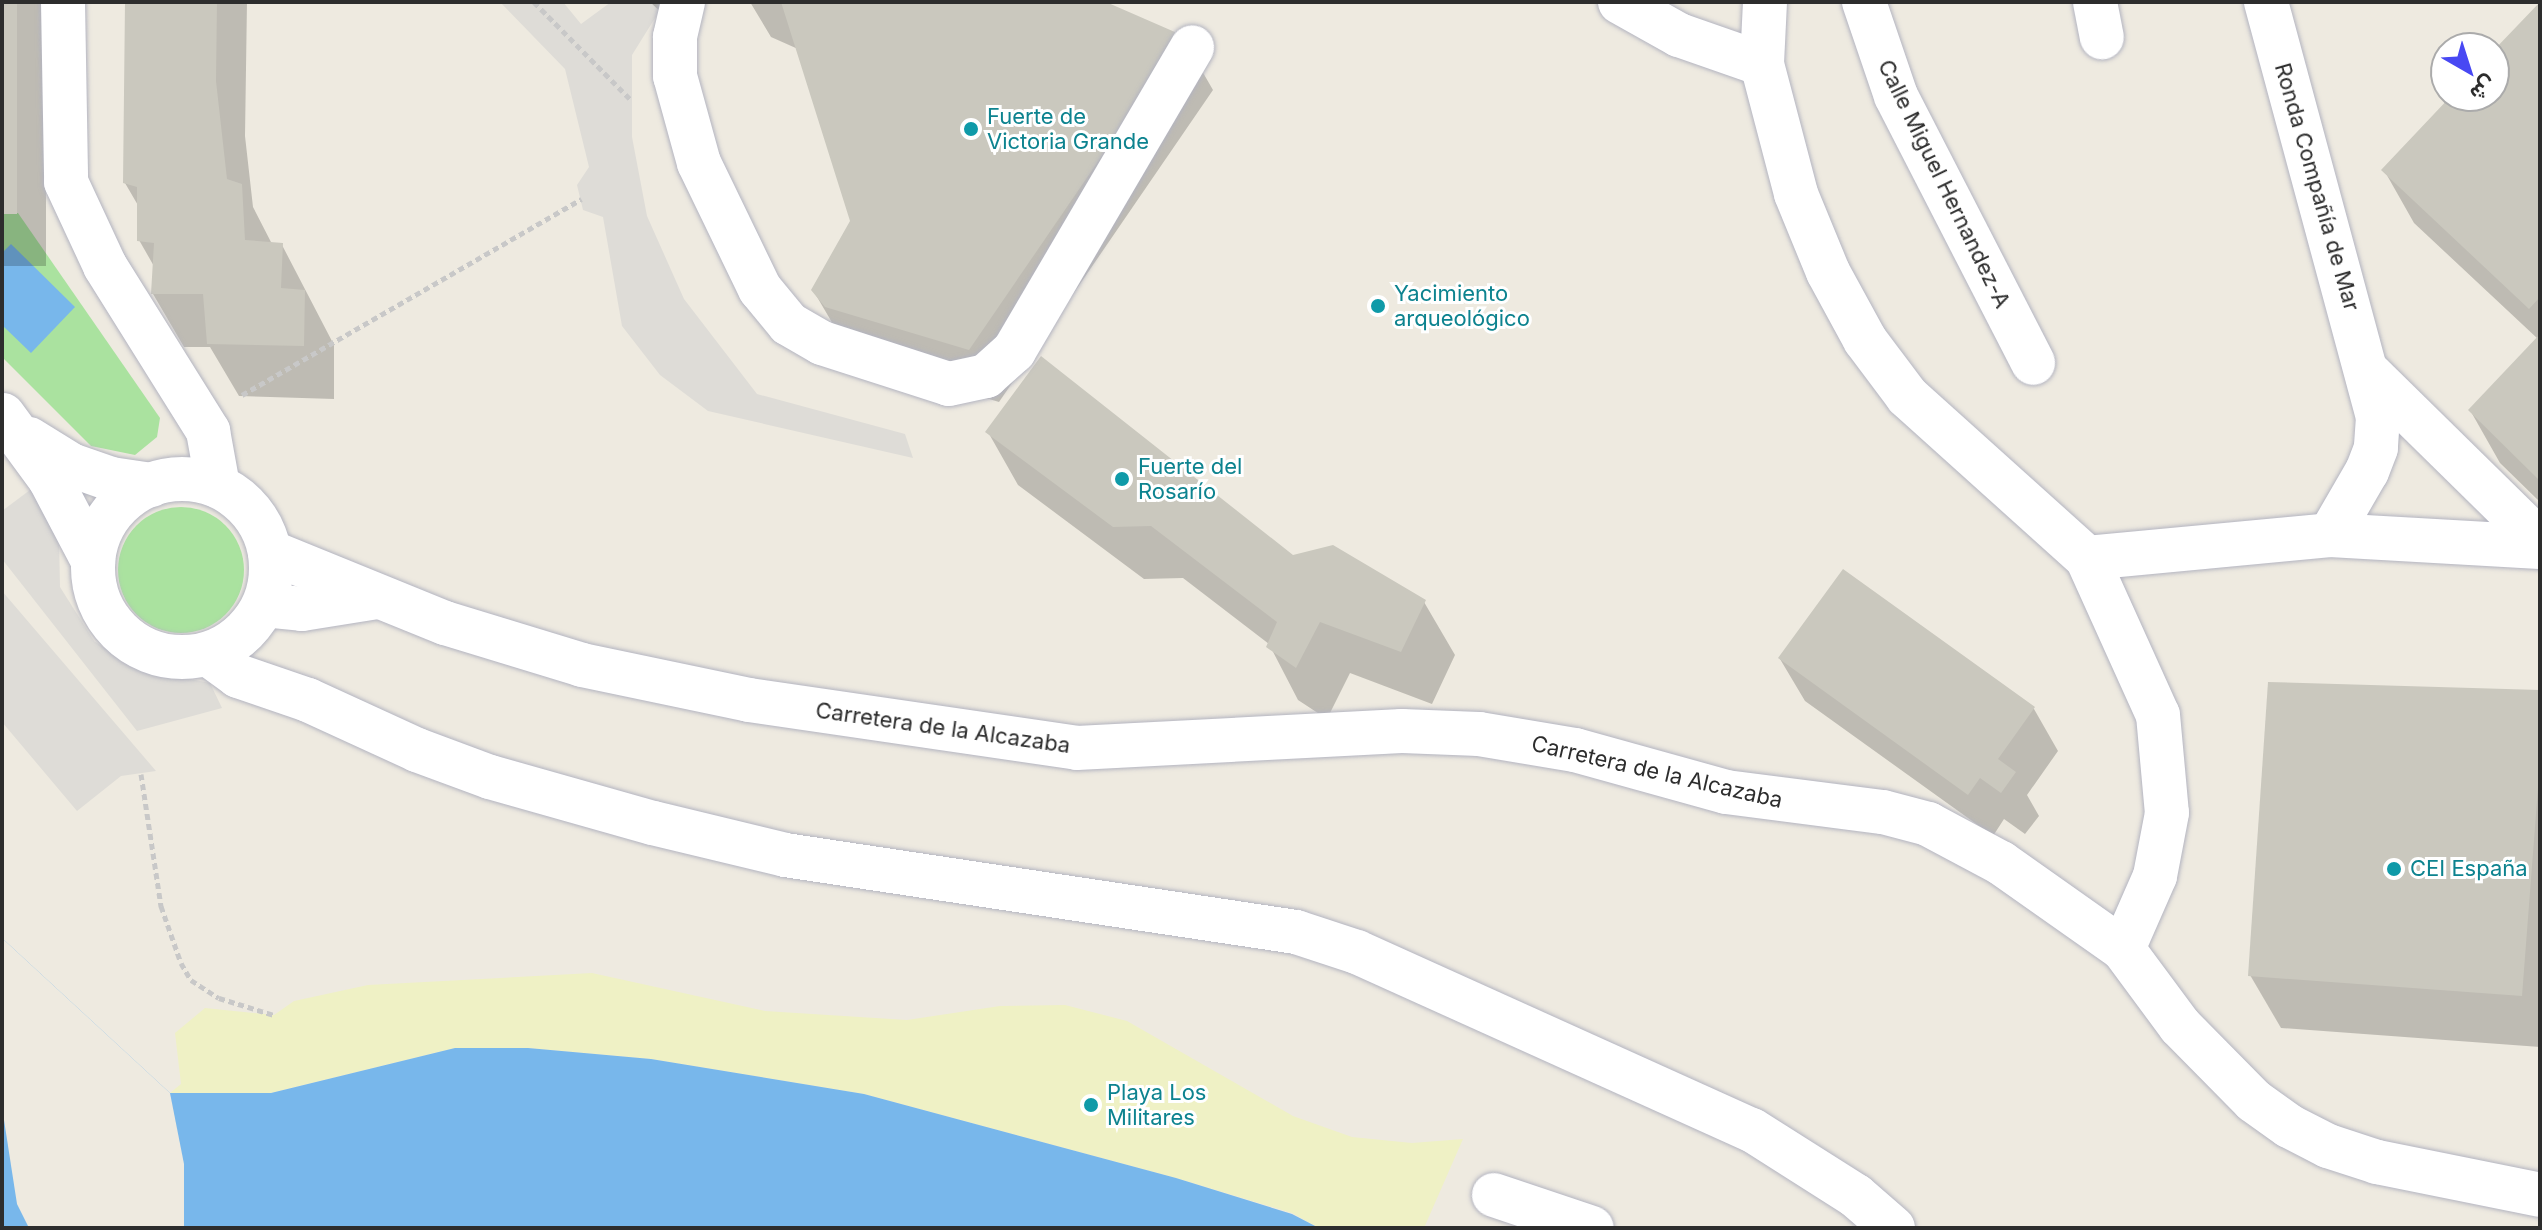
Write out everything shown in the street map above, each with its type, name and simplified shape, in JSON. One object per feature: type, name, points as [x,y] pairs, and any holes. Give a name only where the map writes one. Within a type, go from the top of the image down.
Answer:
[{"type":"street","points":[[63,2],[66,182],[105,266],[208,431],[218,486]]},
{"type":"street","points":[[683,2],[675,37],[675,76],[699,163],[760,289],[789,324],[822,343],[949,384],[986,376],[1014,351],[1192,47]]},
{"type":"street","points":[[1620,2],[1679,35],[1762,64]]},
{"type":"street","points":[[1765,2],[1762,64],[1796,194],[1828,272],[1865,340],[1907,396],[2087,558],[2158,715],[2167,813],[2155,876],[2123,949]]},
{"type":"street","name":"Ronda Compañía de Mar","points":[[2266,2],[2369,373],[2378,417],[2376,448],[2354,501],[2330,535]]},
{"type":"street","name":"Calle Miguel Hernandez-A","points":[[1869,3],[1896,96],[2033,363]]},
{"type":"street","name":"Ronda Compañía de Mar","points":[[2369,373],[2540,544]]},
{"type":"street","points":[[3,415],[35,444],[71,465],[111,479],[152,485]]},
{"type":"street","points":[[3,415],[67,506],[93,561],[95,586],[105,614],[126,638],[156,654],[182,658],[208,654],[258,614],[377,597]]},
{"type":"street","points":[[93,561],[111,514],[152,485],[175,479],[218,486],[243,503],[260,525],[270,552],[258,614],[286,677],[308,700]]},
{"type":"street","name":"Ronda Compañía de Mar","points":[[2087,558],[2330,535],[2540,544]]},
{"type":"street","name":"Carretera de la Alcazaba","points":[[270,552],[445,623],[651,682],[972,736],[1077,748],[1402,731],[1479,734],[1575,750],[1726,792],[1883,812],[1928,824],[2001,863],[2123,949],[2180,1026],[2254,1101],[2289,1126],[2328,1146],[2435,1178],[2540,1195]]},
{"type":"street","points":[[208,654],[238,676],[308,700],[490,777],[785,855],[1296,932],[1357,952],[1700,1103],[1808,1164],[1893,1228]]},
{"type":"street","points":[[1494,1195],[1592,1228]]},
{"type":"path","points":[[534,2],[632,100]]},
{"type":"path","points":[[251,392],[581,199]]},
{"type":"path","points":[[141,774],[161,906],[181,963],[191,980],[219,998],[274,1015]]},
{"type":"green space","points":[[18,213],[160,418],[157,437],[135,455],[91,446],[2,357],[2,214]]},
{"type":"green space","points":[[181,507],[205,511],[226,525],[240,546],[244,570],[240,594],[226,615],[205,629],[181,633],[157,629],[136,615],[122,594],[118,570],[122,546],[136,525],[157,511]]},
{"type":"sand","name":"Playa Los Militares","points":[[592,973],[765,1011],[907,1020],[1000,1006],[1065,1005],[1127,1021],[1293,1116],[1352,1137],[1412,1143],[1463,1139],[1424,1228],[1319,1228],[1292,1213],[1176,1178],[864,1094],[651,1059],[528,1048],[455,1048],[271,1093],[170,1093],[181,1084],[175,1033],[205,1008],[274,1015],[294,1001],[368,985]]},
{"type":"shaded area","points":[[500,2],[563,2],[581,24],[611,2],[665,2],[632,55],[632,137],[647,216],[684,299],[757,394],[905,434],[913,458],[708,411],[660,375],[622,326],[603,217],[583,210],[577,185],[589,167],[565,69]]},
{"type":"shaded area","points":[[34,487],[59,539],[60,587],[94,641],[135,668],[210,683],[222,708],[137,731],[2,559],[2,511]]},
{"type":"shaded area","points":[[2,591],[156,771],[121,776],[77,811],[2,722]]},
{"type":"water","points":[[11,244],[75,307],[31,353],[2,325],[2,253]]},
{"type":"water","points":[[2,938],[170,1093],[271,1093],[455,1048],[528,1048],[651,1059],[864,1094],[1176,1178],[1292,1214],[1319,1228],[2,1228]]},
{"type":"pier","points":[[2,938],[170,1093],[184,1164],[184,1228],[29,1228],[17,1204],[2,1107]]},
{"type":"building","points":[[2,2],[17,2],[17,214],[2,214]]},
{"type":"building","points":[[125,2],[217,2],[216,81],[227,179],[242,184],[245,240],[283,243],[281,288],[305,290],[304,346],[207,344],[203,294],[151,294],[154,243],[137,241],[137,187],[123,183]]},
{"type":"building","name":"Fuerte de Victoria Grande","points":[[781,2],[1106,2],[1184,36],[969,350],[825,307],[811,290],[850,221]]},
{"type":"building","points":[[2540,2],[2540,297],[2529,309],[2381,170],[2436,112],[2510,112],[2510,33]]},
{"type":"building","points":[[2540,334],[2540,481],[2468,410]]},
{"type":"building","name":"Fuerte del Rosarío","points":[[1041,356],[1293,555],[1333,545],[1426,600],[1401,652],[1320,622],[1296,668],[1266,647],[1277,622],[1151,526],[1113,527],[985,432]]},
{"type":"building","points":[[1843,569],[2035,707],[1998,759],[2016,772],[2001,793],[1980,778],[1968,795],[1778,658]]},
{"type":"building","name":"CEI España","points":[[2268,682],[2540,690],[2540,762],[2522,996],[2248,976]]},
{"type":"place","name":"Fuerte de Victoria Grande","points":[[971,129]]},
{"type":"place","name":"Yacimiento arqueológico","points":[[1378,306]]},
{"type":"place","name":"Fuerte del Rosarío","points":[[1122,479]]},
{"type":"place","name":"CEI España","points":[[2394,869]]},
{"type":"place","name":"Playa Los Militares","points":[[1091,1105]]}]
